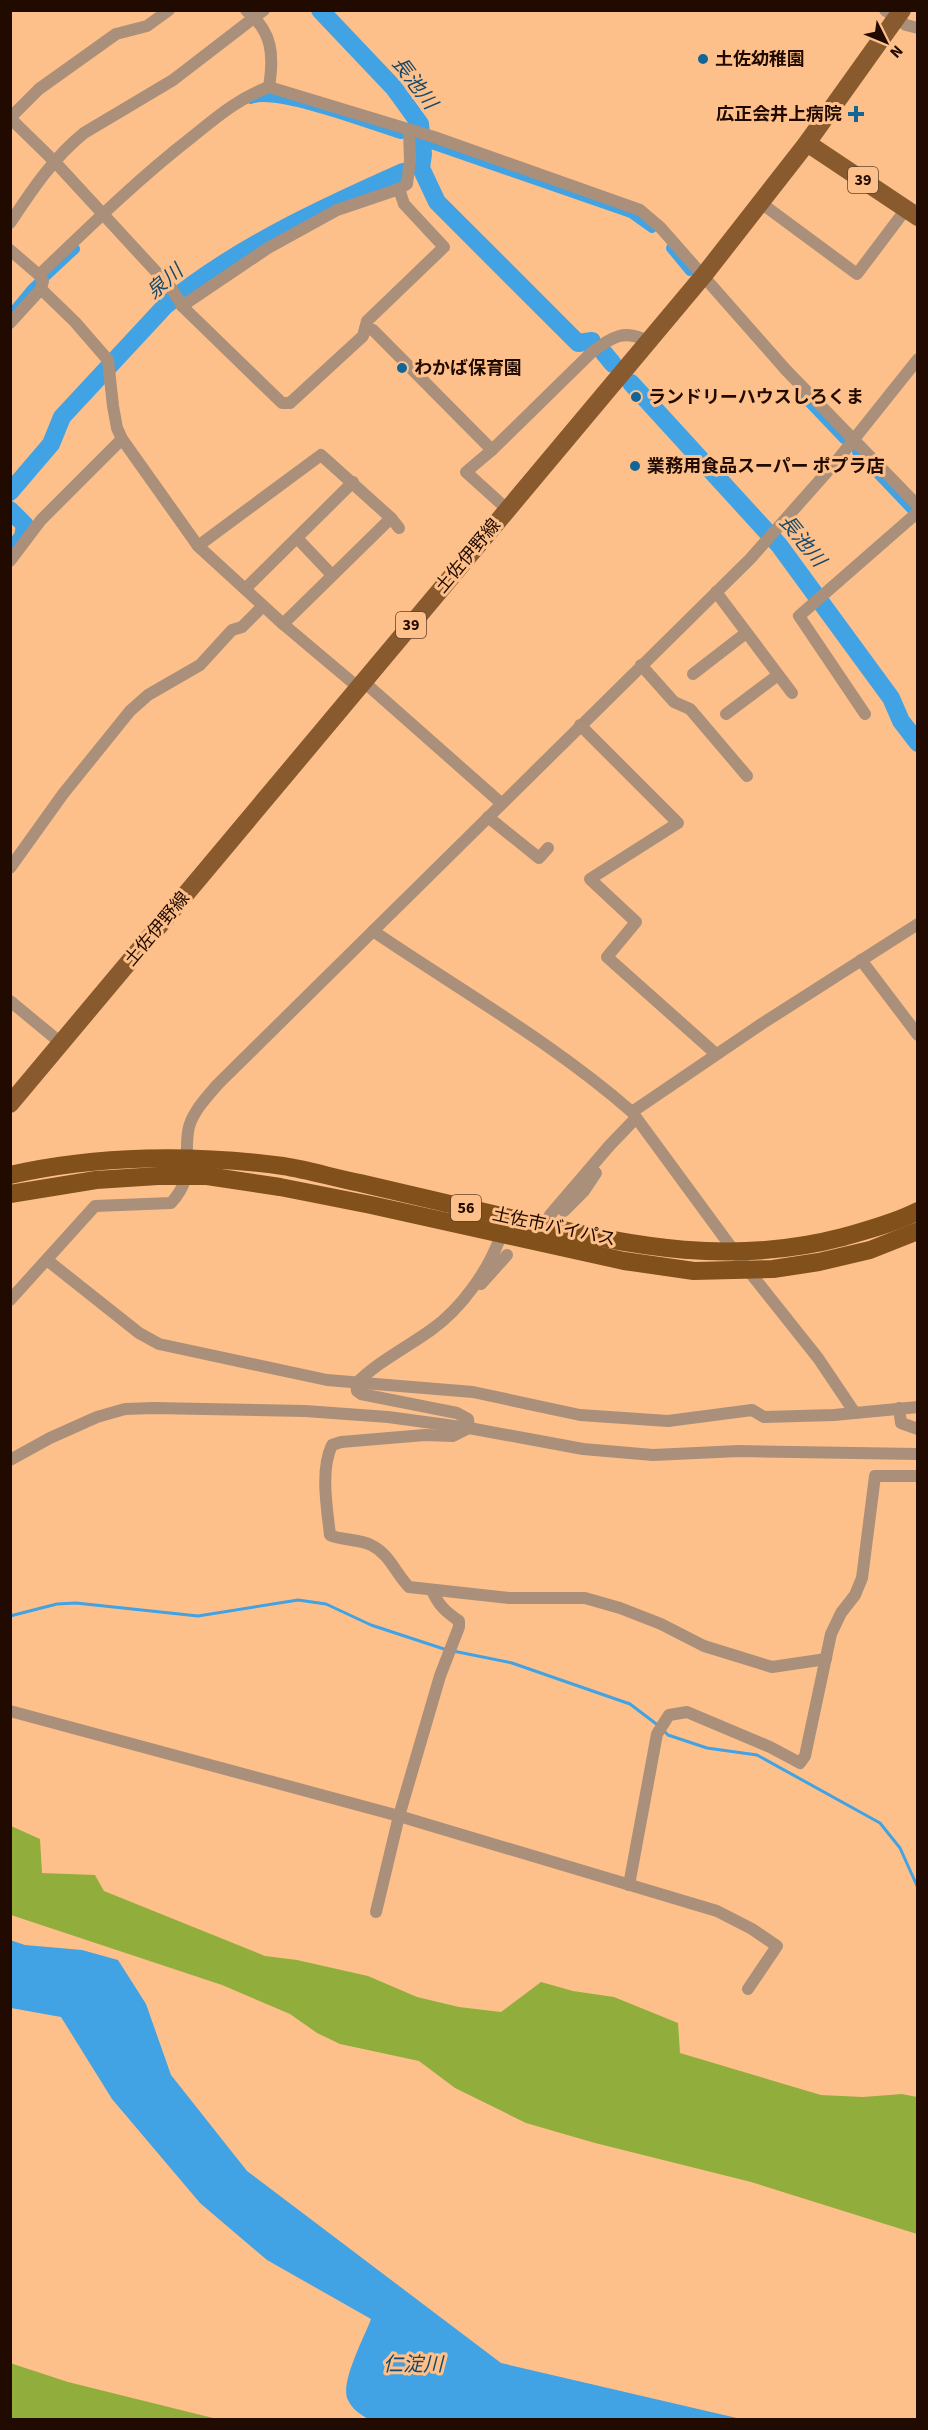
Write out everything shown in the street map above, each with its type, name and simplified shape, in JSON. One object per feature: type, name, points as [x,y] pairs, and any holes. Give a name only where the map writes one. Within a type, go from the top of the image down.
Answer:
[{"type":"highway","name":"土佐市バイパス","points":[[10,1176],[45,1168],[96,1162],[186,1167],[284,1167],[631,1244],[695,1252],[772,1251],[816,1244],[860,1232],[918,1211]]},
{"type":"highway","name":"土佐市バイパス","points":[[10,1194],[186,1167],[207,1176],[280,1187],[624,1262],[694,1271],[773,1269],[819,1262],[870,1250],[918,1231]]},
{"type":"main road","name":"土佐伊野線","points":[[10,1104],[704,275],[807,143],[894,13]]},
{"type":"main road","name":"39","points":[[807,143],[912,213]]},
{"type":"street","points":[[169,10],[147,26],[116,34],[39,89],[10,118],[54,161],[178,300],[282,403],[290,403],[363,336],[367,321],[444,247],[404,204],[399,189]]},
{"type":"street","points":[[10,223],[54,161],[84,133],[173,80],[255,13],[266,31],[272,51],[269,87]]},
{"type":"street","points":[[894,13],[906,25],[918,28]]},
{"type":"street","points":[[10,323],[41,280],[160,162],[230,107],[249,94],[269,87],[434,137],[640,210],[660,226],[786,370],[853,440],[916,511],[799,616],[865,714]]},
{"type":"street","points":[[178,300],[337,210],[399,189],[407,184],[411,130]]},
{"type":"street","points":[[761,203],[857,274],[912,213]]},
{"type":"street","points":[[10,250],[41,280],[110,365],[113,406],[117,428],[122,439],[198,546],[283,624],[361,685],[501,803]]},
{"type":"street","points":[[365,329],[374,330],[492,450]]},
{"type":"street","points":[[507,509],[466,472],[604,343],[624,335],[636,335],[649,342]]},
{"type":"street","points":[[10,1300],[95,1206],[171,1203],[183,1190],[188,1129],[201,1104],[218,1084],[771,536],[918,359]]},
{"type":"street","points":[[10,561],[41,520],[122,439]]},
{"type":"street","points":[[198,546],[321,454],[353,482],[395,523],[332,574],[283,624]]},
{"type":"street","points":[[245,589],[353,482]]},
{"type":"street","points":[[297,538],[332,574]]},
{"type":"street","points":[[716,592],[792,693]]},
{"type":"street","points":[[10,868],[63,794],[130,711],[148,695],[200,665],[232,630],[242,627],[263,606]]},
{"type":"street","points":[[693,674],[746,633]]},
{"type":"street","points":[[641,665],[674,702],[690,709],[747,776]]},
{"type":"street","points":[[726,714],[778,675]]},
{"type":"street","points":[[580,725],[678,823],[590,879],[636,922],[607,957],[716,1054]]},
{"type":"street","points":[[488,817],[539,858],[548,848]]},
{"type":"street","points":[[546,1226],[550,1215],[634,1115],[716,1054],[918,924]]},
{"type":"street","points":[[373,931],[549,1048],[634,1115],[748,1270],[818,1358],[855,1413]]},
{"type":"street","points":[[861,960],[918,1035]]},
{"type":"street","points":[[10,1001],[61,1043]]},
{"type":"street","points":[[564,1211],[584,1191],[610,1145]]},
{"type":"street","points":[[452,1314],[467,1297],[496,1249],[501,1235]]},
{"type":"street","points":[[356,1384],[366,1373],[467,1305],[485,1279],[507,1255]]},
{"type":"street","points":[[47,1260],[139,1333],[159,1344],[327,1380],[473,1392],[580,1415],[614,1419],[668,1421],[752,1410],[764,1417],[855,1413],[918,1407]]},
{"type":"street","points":[[356,1384],[357,1391],[361,1394],[457,1413],[468,1419],[469,1428]]},
{"type":"street","points":[[10,1461],[50,1438],[98,1417],[125,1409],[154,1408],[305,1412],[388,1417],[469,1428],[583,1449],[653,1455],[739,1451],[918,1454]]},
{"type":"street","points":[[899,1408],[901,1423],[918,1429]]},
{"type":"street","points":[[469,1428],[453,1436],[425,1435],[341,1442],[332,1445],[329,1451],[325,1490],[330,1534],[335,1537],[352,1538],[374,1546],[389,1558],[409,1587],[509,1598],[585,1598],[620,1608],[661,1624],[704,1646],[772,1667],[826,1659]]},
{"type":"street","points":[[629,1885],[660,1729],[669,1715],[687,1712],[770,1747],[800,1763],[805,1756],[831,1634],[862,1578],[875,1476],[918,1476]]},
{"type":"street","points":[[376,1912],[399,1816],[440,1676],[459,1627],[459,1621],[436,1601],[432,1590]]},
{"type":"street","points":[[10,1711],[399,1816],[717,1911],[752,1929],[777,1946],[748,1989]]},
{"type":"green space","points":[[11,1826],[40,1839],[42,1873],[95,1875],[104,1891],[265,1956],[297,1960],[368,1976],[417,1997],[459,2007],[501,2012],[541,1982],[573,1991],[614,1997],[678,2023],[680,2053],[821,2095],[863,2097],[902,2094],[917,2097],[917,2234],[751,2182],[595,2143],[526,2123],[455,2088],[419,2061],[340,2044],[317,2033],[290,2014],[222,1985],[11,1915]]},
{"type":"green space","points":[[10,2363],[68,2382],[217,2419],[11,2419]]},
{"type":"water","name":"仁淀川","points":[[10,1940],[25,1945],[82,1950],[118,1960],[146,2004],[171,2075],[247,2171],[501,2363],[741,2419],[368,2419],[354,2409],[346,2393],[354,2360],[371,2319],[267,2260],[200,2203],[112,2099],[61,2017],[11,2008]]},
{"type":"waterway","name":"長池川","points":[[320,10],[394,88],[420,124],[423,154],[421,168],[437,202],[578,343],[592,341]]},
{"type":"waterway","points":[[251,99],[263,97],[302,103],[401,134]]},
{"type":"waterway","points":[[417,139],[631,213],[652,228]]},
{"type":"waterway","name":"泉川","points":[[10,492],[51,444],[62,417],[166,305],[193,284],[250,247],[311,215],[403,172]]},
{"type":"waterway","points":[[671,248],[690,271]]},
{"type":"waterway","points":[[13,312],[32,289],[75,249]]},
{"type":"waterway","name":"長池川","points":[[604,353],[613,364]]},
{"type":"waterway","name":"長池川","points":[[631,383],[779,545],[891,698],[901,721],[918,743]]},
{"type":"waterway","points":[[803,396],[844,439]]},
{"type":"waterway","points":[[857,452],[918,516]]},
{"type":"waterway","name":"泉川","points":[[10,510],[25,525],[23,537],[11,553]]},
{"type":"waterway","points":[[10,1616],[57,1604],[76,1603],[198,1616],[298,1600],[326,1604],[371,1625],[447,1650]]},
{"type":"waterway","points":[[453,1651],[512,1663],[630,1704],[659,1726]]},
{"type":"waterway","points":[[664,1731],[668,1735],[707,1748],[757,1755],[880,1823],[900,1848],[918,1888]]},
{"type":"place","name":"土佐幼稚園","points":[[703,59]]},
{"type":"place","name":"広正会井上病院","points":[[856,114]]},
{"type":"place","name":"わかば保育園","points":[[402,368]]},
{"type":"place","name":"ランドリーハウスしろくま","points":[[636,397]]},
{"type":"place","name":"業務用食品スーパー ポプラ店","points":[[635,466]]}]
